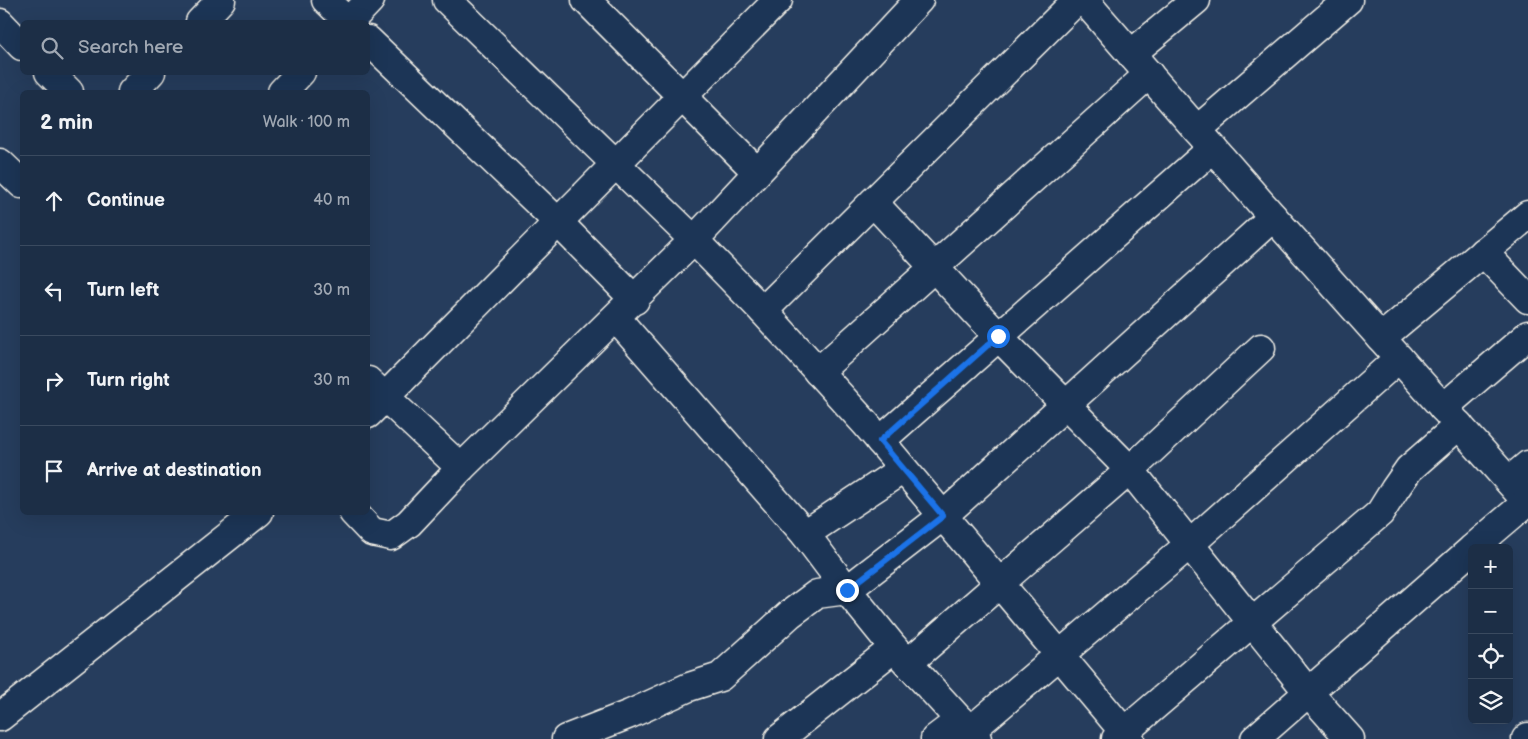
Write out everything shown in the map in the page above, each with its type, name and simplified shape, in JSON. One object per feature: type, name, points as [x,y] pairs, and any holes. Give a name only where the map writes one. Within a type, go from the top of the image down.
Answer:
[{"type":"street","points":[[202,20],[222,0]]},
{"type":"street","points":[[326,0],[347,20]]},
{"type":"street","points":[[351,20],[370,0]]},
{"type":"street","points":[[447,0],[694,240],[763,312],[904,469],[1060,656],[1123,737],[1380,513],[1409,469],[1451,416],[1528,335]]},
{"type":"street","points":[[586,0],[758,172]]},
{"type":"street","points":[[461,468],[373,398],[559,223],[778,0]]},
{"type":"street","points":[[356,515],[372,532],[391,536],[409,523],[461,468],[635,300],[694,240],[919,0]]},
{"type":"street","points":[[763,312],[1077,0]]},
{"type":"street","points":[[1084,0],[1273,217],[1451,416],[1518,473],[1527,502],[1477,544]]},
{"type":"street","points":[[1131,54],[1196,0]]},
{"type":"street","points":[[880,441],[998,336],[1348,0]]},
{"type":"street","points":[[0,23],[20,44]]},
{"type":"street","points":[[370,42],[559,223],[635,300]]},
{"type":"street","points":[[818,372],[1148,74]]},
{"type":"street","points":[[52,75],[67,90]]},
{"type":"street","points":[[134,90],[148,75]]},
{"type":"street","points":[[284,90],[298,75]]},
{"type":"street","points":[[0,163],[20,182]]},
{"type":"street","points":[[873,202],[998,336],[1130,470],[1308,692],[1350,739]]},
{"type":"street","points":[[1381,338],[1528,215]]},
{"type":"street","points":[[566,739],[630,714],[689,687],[720,677],[790,614],[817,594],[847,590],[943,516],[1273,217]]},
{"type":"street","points":[[1483,252],[1528,299]]},
{"type":"street","points":[[616,318],[805,534],[847,590],[901,655],[969,730]]},
{"type":"street","points":[[779,739],[1000,584],[1130,470],[1261,348]]},
{"type":"street","points":[[935,739],[969,730],[1060,656],[1190,544],[1399,358]]},
{"type":"street","points":[[805,534],[904,469]]},
{"type":"street","points":[[0,717],[255,515]]},
{"type":"street","points":[[1255,739],[1468,552]]},
{"type":"route","points":[[847,590],[943,516],[880,441],[998,336]]}]
